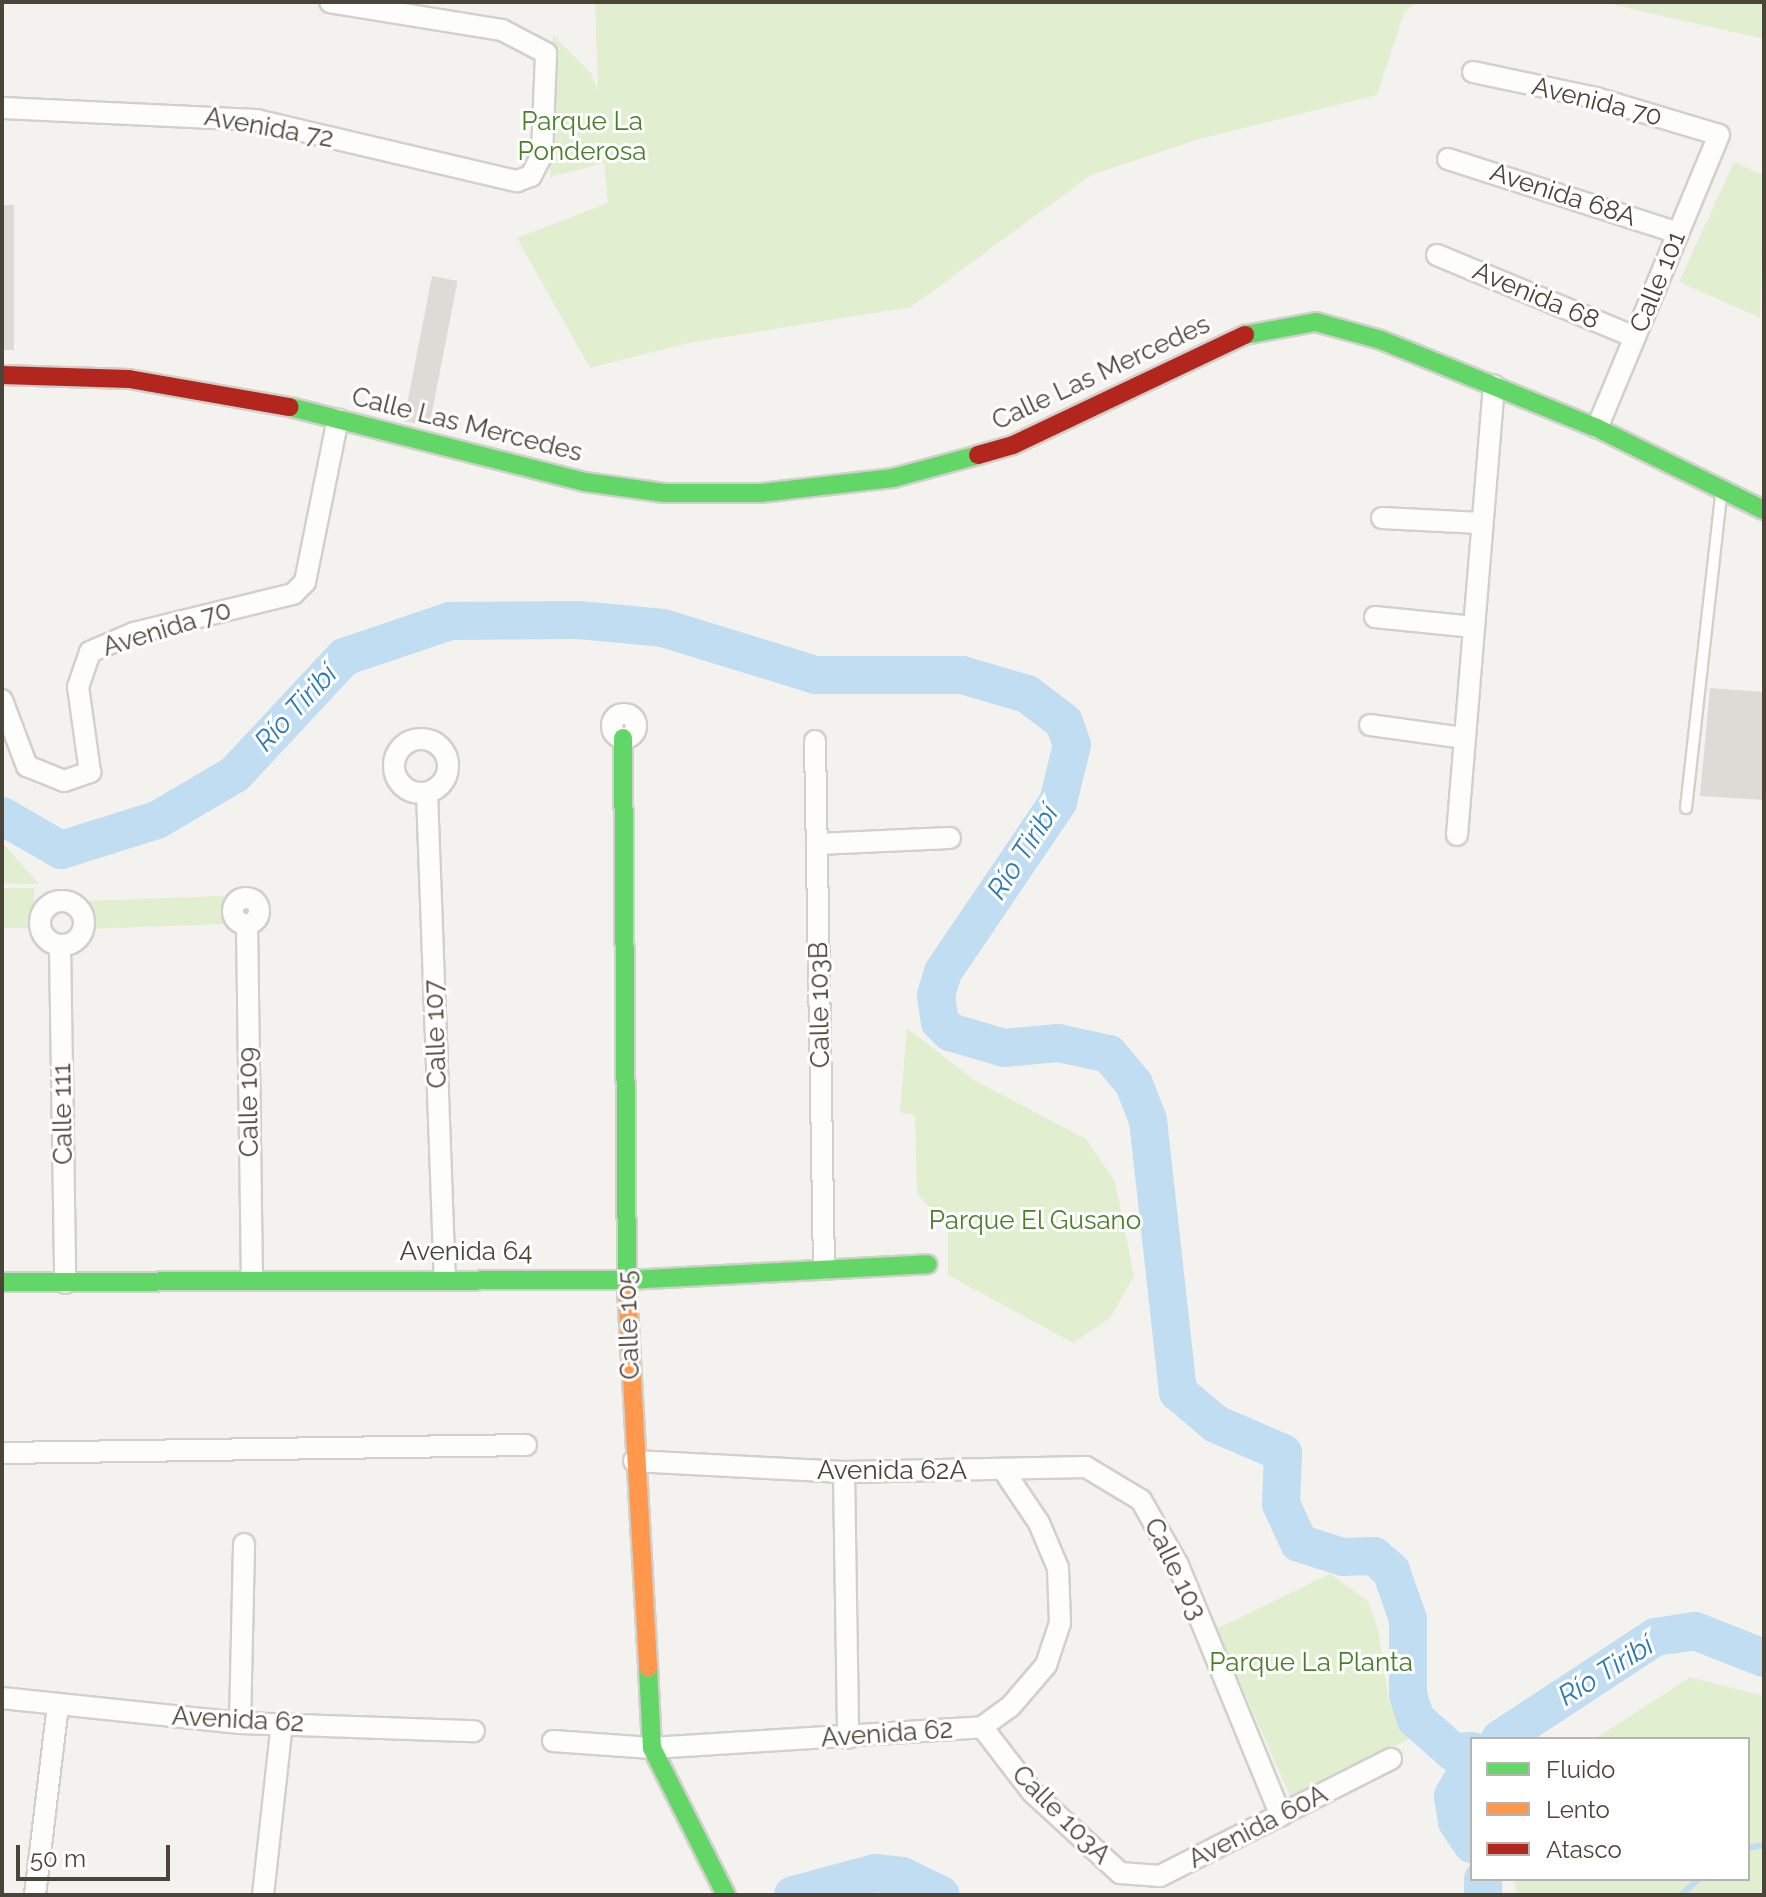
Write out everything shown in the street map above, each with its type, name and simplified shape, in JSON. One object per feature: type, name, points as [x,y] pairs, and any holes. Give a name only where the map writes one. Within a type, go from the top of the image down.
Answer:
[{"type":"street","name":"Avenida 72","points":[[2,108],[256,120],[517,181],[531,176],[542,154],[546,53],[502,30],[330,2]]},
{"type":"street","name":"Avenida 70","points":[[1473,72],[1596,98],[1719,135]]},
{"type":"street","name":"Calle 101","points":[[1597,428],[1719,135]]},
{"type":"street","name":"Avenida 68A","points":[[1448,159],[1678,233]]},
{"type":"street","name":"Avenida 68","points":[[1437,255],[1635,337]]},
{"type":"street","name":"Calle Las Mercedes","points":[[2,375],[129,379],[338,419],[585,482],[664,493],[761,493],[893,478],[1013,445],[1247,334],[1281,324],[1316,322],[1368,337],[1597,428],[1764,510]]},
{"type":"street","points":[[1457,835],[1480,523],[1494,386]]},
{"type":"street","name":"Avenida 70","points":[[2,700],[27,766],[64,781],[90,772],[78,687],[90,652],[134,633],[293,594],[305,582],[338,419]]},
{"type":"street","points":[[1382,518],[1480,523]]},
{"type":"street","points":[[1375,617],[1473,627]]},
{"type":"street","points":[[1370,725],[1464,738]]},
{"type":"street","name":"Calle 105","points":[[623,738],[627,1280],[634,1461],[652,1748],[726,1895]]},
{"type":"street","name":"Calle 103B","points":[[815,741],[824,1269]]},
{"type":"street","name":"Calle 107","points":[[427,793],[445,1276]]},
{"type":"street","points":[[817,844],[950,838]]},
{"type":"street","name":"Calle 109","points":[[247,924],[252,1279]]},
{"type":"street","name":"Calle 111","points":[[60,946],[65,1283]]},
{"type":"street","name":"Avenida 64","points":[[2,1282],[445,1276],[627,1280],[928,1264]]},
{"type":"street","points":[[2,1453],[526,1445]]},
{"type":"street","name":"Avenida 62A","points":[[634,1461],[844,1472],[1086,1467],[1141,1500]]},
{"type":"street","points":[[982,1727],[1010,1707],[1046,1665],[1060,1623],[1058,1568],[1039,1523],[1004,1471]]},
{"type":"street","points":[[844,1472],[848,1738]]},
{"type":"street","name":"Calle 103","points":[[1141,1500],[1178,1565],[1281,1816]]},
{"type":"street","points":[[240,1723],[244,1544]]},
{"type":"street","name":"Avenida 62","points":[[2,1698],[240,1723],[474,1731]]},
{"type":"street","points":[[35,1895],[58,1706]]},
{"type":"street","points":[[263,1895],[282,1724]]},
{"type":"street","name":"Avenida 62","points":[[553,1741],[652,1748],[848,1738],[982,1727]]},
{"type":"street","name":"Calle 103A","points":[[982,1727],[1032,1792],[1120,1873]]},
{"type":"street","name":"Avenida 60A","points":[[1120,1873],[1160,1876],[1391,1759]]},
{"type":"lane","points":[[1686,808],[1722,489]]},
{"type":"green space","name":"Parque La Ponderosa","points":[[595,2],[1417,2],[1405,11],[1377,95],[1199,139],[1091,175],[911,307],[693,342],[590,368],[517,238],[608,203],[604,163],[550,177],[553,35],[591,73],[598,91]]},
{"type":"green space","points":[[1601,2],[1764,2],[1764,39]]},
{"type":"green space","points":[[1734,162],[1764,175],[1760,318],[1679,282]]},
{"type":"green space","points":[[2,842],[39,884],[2,883]]},
{"type":"green space","points":[[2,888],[34,888],[34,928],[2,928]]},
{"type":"green space","points":[[224,896],[225,924],[91,929],[90,901]]},
{"type":"green space","name":"Parque El Gusano","points":[[907,1028],[974,1080],[1086,1139],[1115,1181],[1134,1276],[1110,1318],[1073,1343],[948,1275],[948,1231],[917,1193],[915,1115],[900,1112]]},
{"type":"green space","name":"Parque La Planta","points":[[1330,1574],[1368,1601],[1378,1629],[1389,1702],[1409,1739],[1291,1798],[1216,1629]]},
{"type":"green space","points":[[1690,1677],[1764,1696],[1764,1895],[1516,1895],[1515,1881],[1750,1881],[1750,1737],[1598,1737]]},
{"type":"building","points":[[2,205],[14,205],[14,350],[2,350]]},
{"type":"building","points":[[432,276],[458,281],[429,426],[404,421]]},
{"type":"building","points":[[1710,688],[1764,692],[1764,800],[1700,796]]},
{"type":"waterway","name":"Río Tiribí","points":[[2,816],[61,850],[157,820],[235,774],[344,657],[450,621],[579,620],[663,628],[816,675],[962,675],[1027,694],[1064,722],[1072,745],[1058,802],[943,972],[936,995],[940,1022],[950,1032],[1004,1048],[1058,1043],[1109,1054],[1134,1084],[1148,1120],[1178,1392],[1216,1424],[1283,1453],[1281,1504],[1299,1543],[1343,1557],[1374,1556],[1391,1571],[1408,1619],[1408,1695],[1416,1719],[1453,1752],[1470,1751]]},
{"type":"waterway","name":"Río Tiribí","points":[[1503,1737],[1655,1637],[1695,1631],[1764,1658]]},
{"type":"waterway","points":[[1470,1767],[1453,1796],[1457,1822],[1470,1841]]},
{"type":"waterway","points":[[1750,1848],[1764,1845]]},
{"type":"waterway","points":[[793,1895],[875,1873],[902,1876],[941,1895]]},
{"type":"waterway","points":[[1483,1881],[1483,1895]]},
{"type":"waterway","points":[[1681,1895],[1697,1881]]},
{"type":"traffic: fast","points":[[1245,335],[1316,322],[1381,340],[1597,428],[1764,510]]},
{"type":"traffic: fast","points":[[290,407],[585,482],[664,493],[761,493],[893,478],[978,455]]},
{"type":"traffic: fast","points":[[623,738],[627,1289]]},
{"type":"traffic: fast","points":[[2,1282],[627,1280],[928,1264]]},
{"type":"traffic: fast","points":[[648,1667],[652,1748],[726,1895]]},
{"type":"traffic: slow","points":[[627,1289],[648,1667]]},
{"type":"traffic: jam","points":[[978,455],[1013,445],[1245,335]]},
{"type":"traffic: jam","points":[[2,375],[129,379],[290,407]]}]
